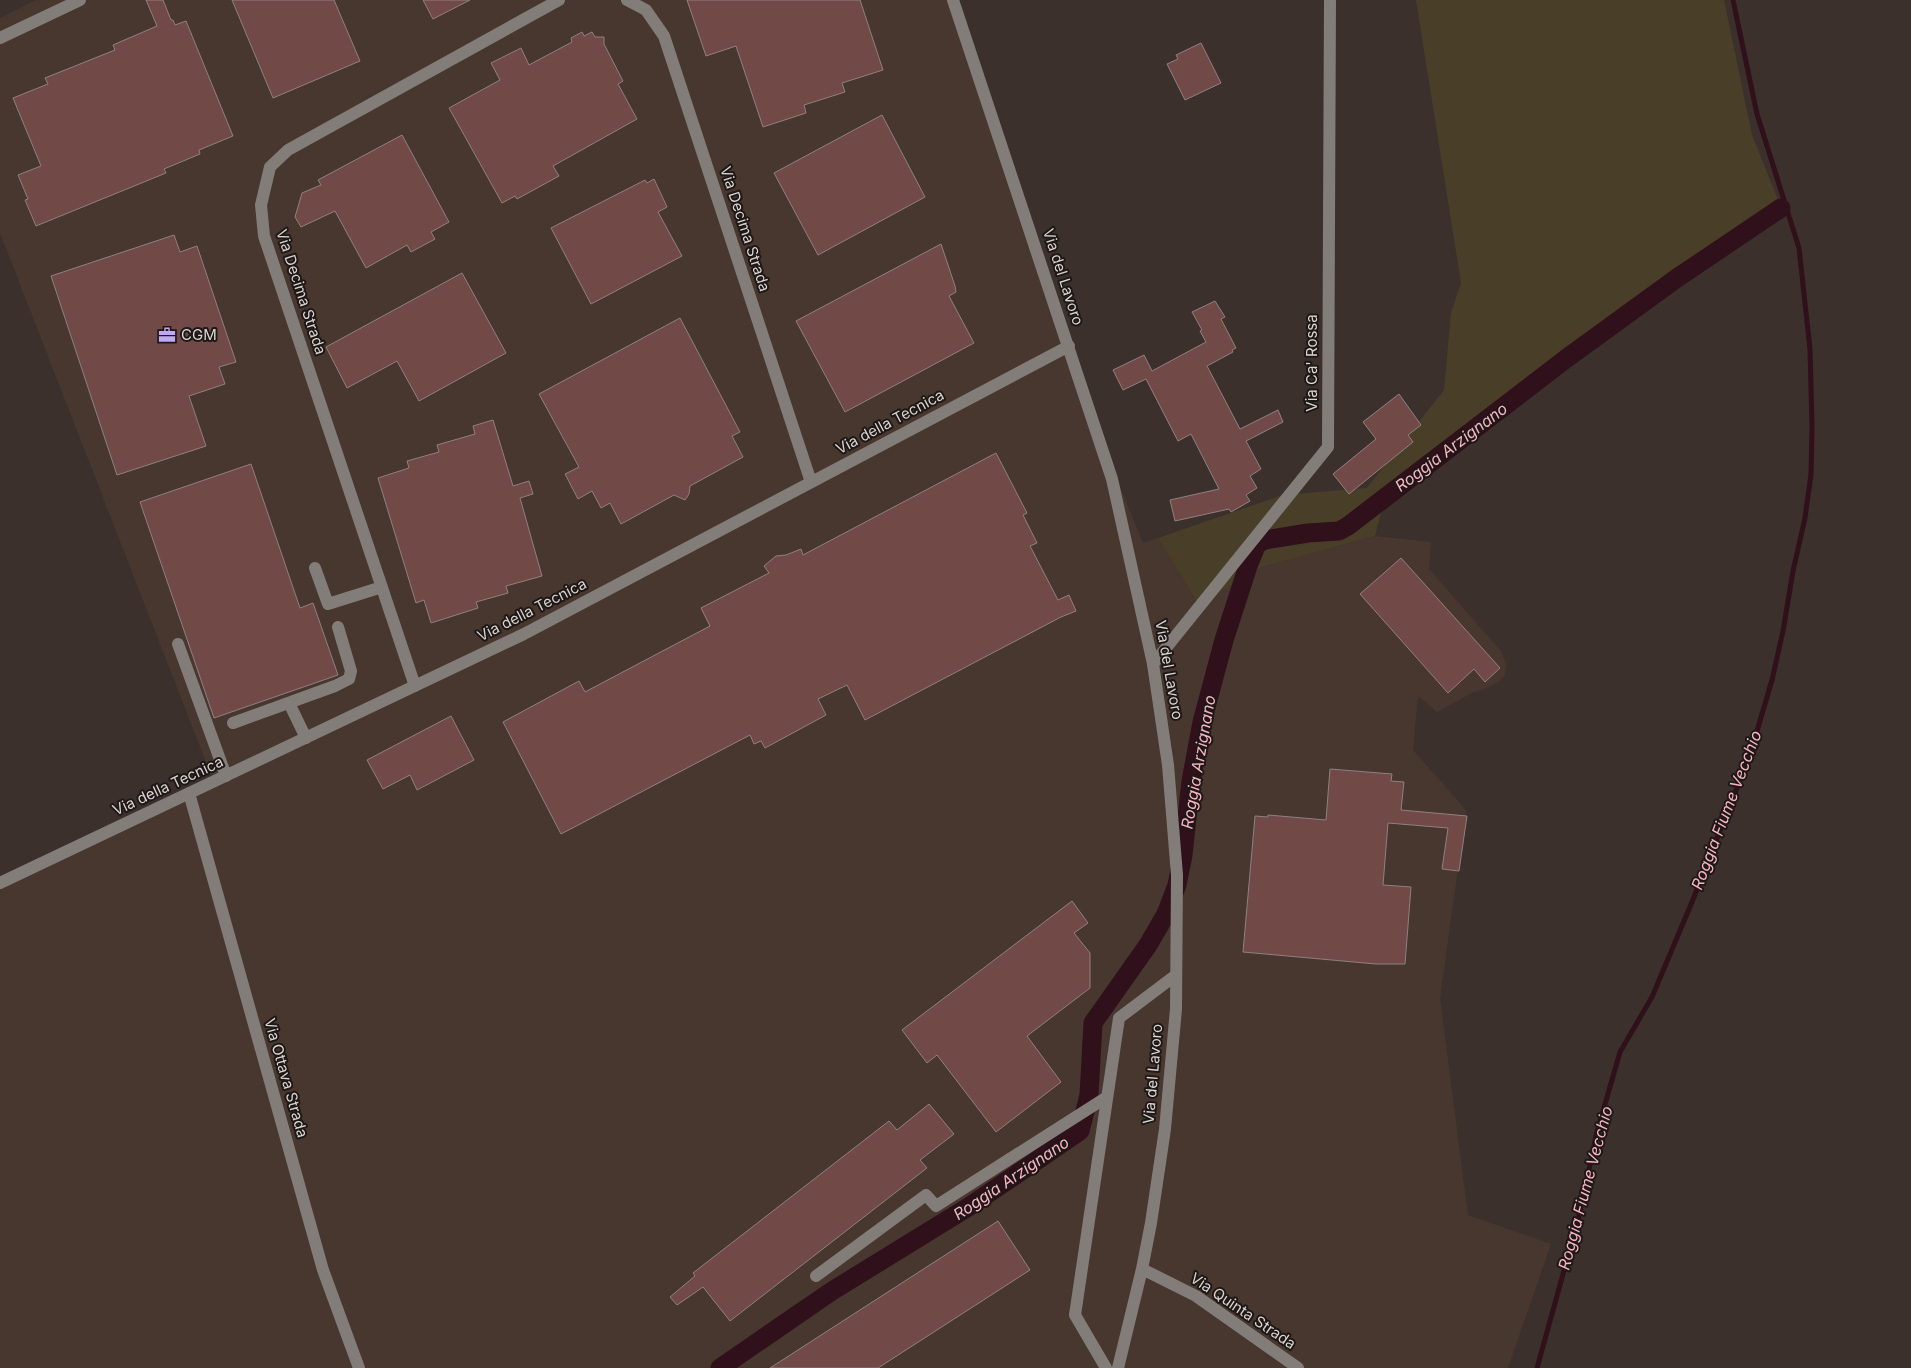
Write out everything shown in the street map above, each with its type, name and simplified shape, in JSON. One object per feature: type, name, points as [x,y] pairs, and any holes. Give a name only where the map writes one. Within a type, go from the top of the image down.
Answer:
[{"type":"street","points":[[0,38],[80,0]]},
{"type":"street","name":"Via Decima Strada","points":[[415,686],[264,236],[261,205],[270,167],[288,150],[559,0]]},
{"type":"street","name":"Via Decima Strada","points":[[627,0],[646,10],[664,36],[811,482]]},
{"type":"street","name":"Via del Lavoro","points":[[953,0],[1112,479],[1153,664],[1168,765],[1177,875],[1176,1008],[1165,1129],[1151,1223],[1118,1368]]},
{"type":"street","name":"Via Ca' Rossa","points":[[1153,664],[1328,447],[1330,0]]},
{"type":"street","name":"Via della Tecnica","points":[[0,883],[524,634],[1069,346]]},
{"type":"street","points":[[315,568],[328,604],[382,587]]},
{"type":"street","points":[[233,723],[335,686],[349,679],[351,671],[338,627]]},
{"type":"street","points":[[178,644],[226,776]]},
{"type":"street","points":[[289,703],[306,738]]},
{"type":"street","name":"Via Ottava Strada","points":[[189,793],[323,1270],[359,1368]]},
{"type":"street","points":[[1106,1368],[1075,1315],[1119,1018],[1176,975]]},
{"type":"street","points":[[816,1276],[926,1195],[936,1206],[1107,1097]]},
{"type":"street","name":"Via Quinta Strada","points":[[1142,1269],[1196,1296],[1298,1368]]},
{"type":"shaded area","points":[[36,0],[957,0],[1105,450],[1143,543],[1158,538],[1199,605],[1262,567],[1375,536],[1431,542],[1429,569],[1501,651],[1506,664],[1505,675],[1500,681],[1489,687],[1474,692],[1437,712],[1418,696],[1413,750],[1466,810],[1440,998],[1468,1215],[1551,1244],[1508,1368],[0,1368],[0,878],[213,780],[0,233],[0,18]]},
{"type":"shaded area","points":[[1416,0],[1724,0],[1752,135],[1784,215],[1652,297],[1383,505],[1375,536],[1262,567],[1199,605],[1158,538],[1283,495],[1367,488],[1444,390],[1451,313],[1461,283]]},
{"type":"building","points":[[146,0],[163,0],[175,25],[186,21],[233,136],[199,150],[200,154],[164,169],[166,173],[36,226],[25,200],[28,199],[18,175],[41,166],[13,98],[48,84],[45,78],[115,50],[113,45],[157,26]]},
{"type":"building","points":[[232,0],[334,0],[360,61],[273,98]]},
{"type":"building","points":[[423,0],[470,0],[433,19]]},
{"type":"building","points":[[687,0],[860,0],[883,70],[842,83],[845,92],[804,105],[806,113],[763,127],[736,46],[706,56]]},
{"type":"building","points":[[582,32],[584,36],[592,32],[595,37],[604,37],[604,44],[623,81],[618,84],[637,119],[553,166],[559,176],[517,199],[515,196],[502,203],[449,108],[500,80],[491,63],[521,48],[529,65],[572,42],[571,38]]},
{"type":"building","points":[[1201,43],[1221,83],[1185,100],[1167,64],[1178,59],[1176,55]]},
{"type":"building","points":[[882,115],[925,197],[818,255],[774,173]]},
{"type":"building","points":[[402,135],[449,222],[431,232],[435,239],[411,252],[407,245],[366,268],[335,211],[301,227],[295,217],[302,193],[321,185],[318,180]]},
{"type":"building","points":[[654,179],[667,207],[658,212],[682,256],[591,304],[551,228],[645,180],[647,183]]},
{"type":"building","points":[[174,235],[180,252],[197,246],[236,362],[219,367],[225,384],[189,396],[206,446],[117,475],[51,276]]},
{"type":"building","points":[[941,244],[956,292],[949,296],[974,343],[845,412],[796,321]]},
{"type":"building","points":[[462,273],[506,353],[419,401],[397,361],[347,388],[326,347]]},
{"type":"building","points":[[1215,301],[1225,317],[1221,319],[1236,348],[1232,350],[1233,352],[1207,366],[1240,429],[1278,410],[1283,422],[1246,441],[1261,469],[1250,476],[1257,488],[1246,495],[1250,501],[1231,512],[1229,509],[1175,521],[1170,500],[1219,489],[1191,434],[1178,441],[1146,379],[1123,390],[1113,370],[1144,355],[1152,371],[1206,342],[1192,312]]},
{"type":"building","points":[[680,318],[740,432],[732,436],[743,457],[690,486],[689,494],[685,500],[674,495],[621,524],[610,503],[601,508],[592,491],[578,499],[565,474],[579,467],[539,394]]},
{"type":"building","points":[[1399,394],[1421,425],[1408,435],[1413,442],[1349,494],[1333,474],[1376,439],[1363,422]]},
{"type":"building","points":[[493,420],[513,486],[529,481],[533,494],[520,498],[542,576],[506,586],[508,593],[476,602],[478,608],[431,623],[424,600],[416,603],[378,478],[409,468],[407,461],[439,452],[437,445],[475,434],[473,426]]},
{"type":"building","points":[[996,453],[1027,513],[1023,515],[1037,543],[1030,546],[1058,600],[1069,595],[1076,611],[1061,617],[865,720],[847,685],[818,699],[826,715],[765,748],[761,741],[754,744],[750,735],[561,834],[503,722],[579,681],[585,692],[710,626],[701,608],[769,573],[764,566],[776,556],[786,555],[801,549],[803,555]]},
{"type":"building","points":[[251,464],[300,608],[313,603],[338,675],[214,718],[140,502]]},
{"type":"building","points":[[1401,558],[1500,668],[1485,682],[1474,669],[1448,693],[1360,594]]},
{"type":"building","points":[[451,716],[474,760],[417,790],[410,775],[383,789],[367,760]]},
{"type":"building","points":[[1330,769],[1392,774],[1391,781],[1404,782],[1401,810],[1467,816],[1459,871],[1442,869],[1448,828],[1388,823],[1383,885],[1411,887],[1405,964],[1376,964],[1243,952],[1255,816],[1268,817],[1268,815],[1326,820]]},
{"type":"building","points":[[1072,901],[1088,923],[1074,933],[1090,953],[1090,988],[1027,1036],[1061,1082],[996,1132],[937,1055],[927,1063],[902,1030]]},
{"type":"building","points":[[929,1104],[954,1134],[920,1160],[927,1168],[730,1321],[703,1287],[677,1305],[670,1297],[695,1276],[693,1273],[889,1121],[897,1130]]},
{"type":"building","points":[[998,1221],[1030,1270],[878,1368],[770,1368]]},
{"type":"waterway","name":"Roggia Fiume Vecchio","points":[[1537,1368],[1578,1220],[1597,1132],[1620,1052],[1652,997],[1750,755],[1772,680],[1805,518],[1811,474],[1812,427],[1810,349],[1799,248],[1757,114],[1733,0]]},
{"type":"waterway","name":"Roggia Arzignano","points":[[720,1368],[832,1291],[970,1206],[1080,1131],[1089,1095],[1093,1023],[1148,945],[1166,914],[1177,885],[1183,855],[1191,781],[1202,722],[1224,640],[1257,544],[1265,540],[1308,533],[1339,531],[1348,526],[1567,358],[1677,278],[1781,208]]},
{"type":"place","name":"CGM","points":[[167,335]]}]
